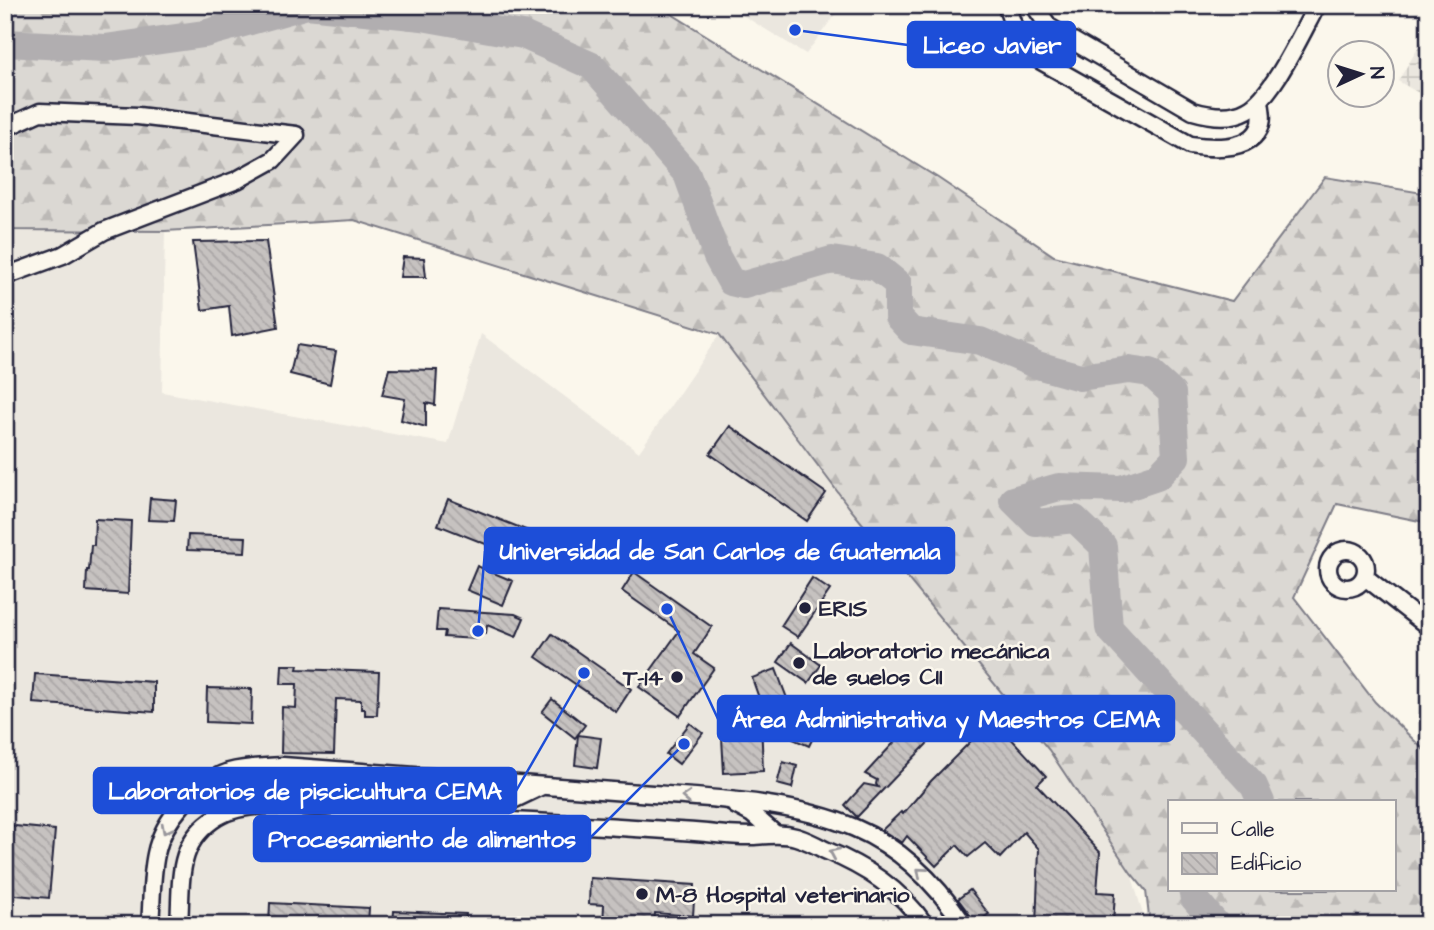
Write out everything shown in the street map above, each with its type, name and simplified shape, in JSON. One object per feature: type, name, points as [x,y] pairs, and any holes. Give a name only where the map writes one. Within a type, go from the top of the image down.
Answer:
[{"type":"street","points":[[1006,5],[1019,42],[1036,58],[1191,145],[1206,148],[1246,141],[1259,131],[1262,118],[1260,101]]},
{"type":"street","points":[[1034,5],[1049,27],[1193,111],[1230,116],[1247,110],[1260,101],[1278,76],[1317,5]]},
{"type":"street","points":[[5,128],[40,112],[138,116],[296,135],[273,160],[237,180],[104,231],[63,256],[11,275],[5,274]]},
{"type":"street","points":[[1365,577],[1429,626]]},
{"type":"street","points":[[150,925],[156,854],[163,831],[176,811],[210,781],[229,772],[283,766],[725,800],[827,817],[865,833],[929,878],[964,925]]},
{"type":"street","points":[[472,820],[542,786]]},
{"type":"street","points":[[725,800],[752,814],[775,834]]},
{"type":"street","points":[[179,925],[184,854],[206,825],[228,811],[265,806],[796,837],[844,858],[882,879],[911,905],[925,925]]},
{"type":"shaded area","points":[[726,5],[842,5],[806,54]]},
{"type":"shaded area","points":[[1429,30],[1429,99],[1398,81]]},
{"type":"shaded area","points":[[5,230],[165,231],[162,392],[448,444],[481,334],[639,452],[719,335],[852,511],[1049,750],[1131,873],[1146,925],[5,925]]},
{"type":"green space","points":[[5,5],[657,5],[938,178],[1054,256],[1232,301],[1325,177],[1429,194],[1429,527],[1424,522],[1337,504],[1294,597],[1375,702],[1429,755],[1429,925],[1150,925],[1146,891],[1131,873],[1049,750],[852,511],[719,334],[354,220],[165,231],[5,230]]},
{"type":"building","points":[[266,241],[278,327],[232,336],[229,306],[202,310],[193,242]]},
{"type":"building","points":[[403,257],[424,258],[426,277],[400,277]]},
{"type":"building","points":[[297,345],[336,351],[330,384],[290,374]]},
{"type":"building","points":[[389,369],[437,370],[435,405],[426,403],[426,427],[401,420],[405,399],[382,395]]},
{"type":"building","points":[[730,426],[826,493],[807,521],[710,454]]},
{"type":"building","points":[[150,498],[176,500],[174,521],[148,520]]},
{"type":"building","points":[[448,499],[541,536],[531,562],[438,525]]},
{"type":"building","points":[[95,519],[131,521],[128,594],[86,591],[91,545],[94,545]]},
{"type":"building","points":[[188,535],[246,537],[245,552],[187,550]]},
{"type":"building","points":[[477,566],[513,581],[503,605],[467,590]]},
{"type":"building","points":[[634,572],[712,627],[694,654],[714,668],[680,716],[639,687],[679,631],[622,591]]},
{"type":"building","name":"ERIS","points":[[812,578],[830,590],[798,637],[781,626]]},
{"type":"building","points":[[438,609],[515,614],[524,618],[516,637],[487,625],[486,634],[476,633],[476,639],[444,637],[445,631],[436,631]]},
{"type":"building","points":[[552,634],[631,689],[616,712],[536,657]]},
{"type":"building","name":"Laboratorio mecánica de suelos CII","points":[[791,643],[821,665],[808,683],[778,662]]},
{"type":"building","points":[[282,665],[298,665],[297,669],[379,672],[377,715],[365,715],[365,709],[361,709],[361,700],[336,699],[334,754],[281,753],[282,707],[296,708],[297,684],[281,684]]},
{"type":"building","points":[[776,669],[791,709],[766,718],[752,678]]},
{"type":"building","points":[[35,674],[154,682],[154,712],[33,703]]},
{"type":"building","points":[[207,688],[252,689],[251,724],[206,722]]},
{"type":"building","points":[[552,699],[585,725],[575,738],[542,712]]},
{"type":"building","points":[[927,707],[946,724],[857,817],[845,805],[864,784],[878,787],[877,780],[865,774]]},
{"type":"building","points":[[807,712],[822,719],[809,746],[793,739]]},
{"type":"building","points":[[761,718],[763,771],[724,773],[721,720]]},
{"type":"building","points":[[993,719],[1046,776],[1037,785],[1100,852],[1097,892],[1115,893],[1113,925],[1036,925],[1039,849],[1024,832],[1000,858],[985,843],[968,857],[957,845],[936,866],[907,836],[902,843],[882,830],[901,812],[903,814],[931,781]]},
{"type":"building","points":[[690,723],[703,733],[679,764],[666,754]]},
{"type":"building","points":[[578,735],[601,738],[597,768],[575,765]]},
{"type":"building","points":[[783,762],[797,766],[792,788],[777,784]]},
{"type":"building","points":[[5,825],[55,830],[49,898],[5,894]]},
{"type":"building","name":"M-8 Hospital veterinario","points":[[590,878],[695,885],[693,916],[655,913],[654,925],[603,925],[604,905],[589,904]]},
{"type":"building","points":[[970,890],[989,914],[976,923],[958,899]]},
{"type":"building","points":[[270,903],[369,908],[368,925],[269,925]]},
{"type":"building","points":[[394,911],[466,914],[465,925],[393,925]]},
{"type":"waterway","points":[[5,43],[105,48],[204,34],[307,5],[422,17],[523,35],[592,66],[687,174],[717,257],[731,282],[744,285],[832,260],[877,267],[898,284],[898,317],[911,331],[980,341],[1037,365],[1080,377],[1129,370],[1150,373],[1172,393],[1176,457],[1157,477],[1121,489],[1059,487],[1013,500],[1036,523],[1075,519],[1103,546],[1109,628],[1254,786],[1260,800]]},
{"type":"waterway","points":[[1192,892],[1194,898],[1217,925]]},
{"type":"place","name":"Liceo Javier","points":[[795,30]]},
{"type":"place","name":"ERIS","points":[[805,608]]},
{"type":"place","name":"Área Administrativa y Maestros CEMA","points":[[667,609]]},
{"type":"place","name":"Universidad de San Carlos de Guatemala","points":[[478,631]]},
{"type":"place","name":"Laboratorio mecánica de suelos CII","points":[[799,663]]},
{"type":"place","name":"Laboratorios de piscicultura CEMA","points":[[584,673]]},
{"type":"place","name":"T-14","points":[[677,677]]},
{"type":"place","name":"Procesamiento de alimentos","points":[[684,744]]},
{"type":"place","name":"M-8 Hospital veterinario","points":[[642,894]]}]
